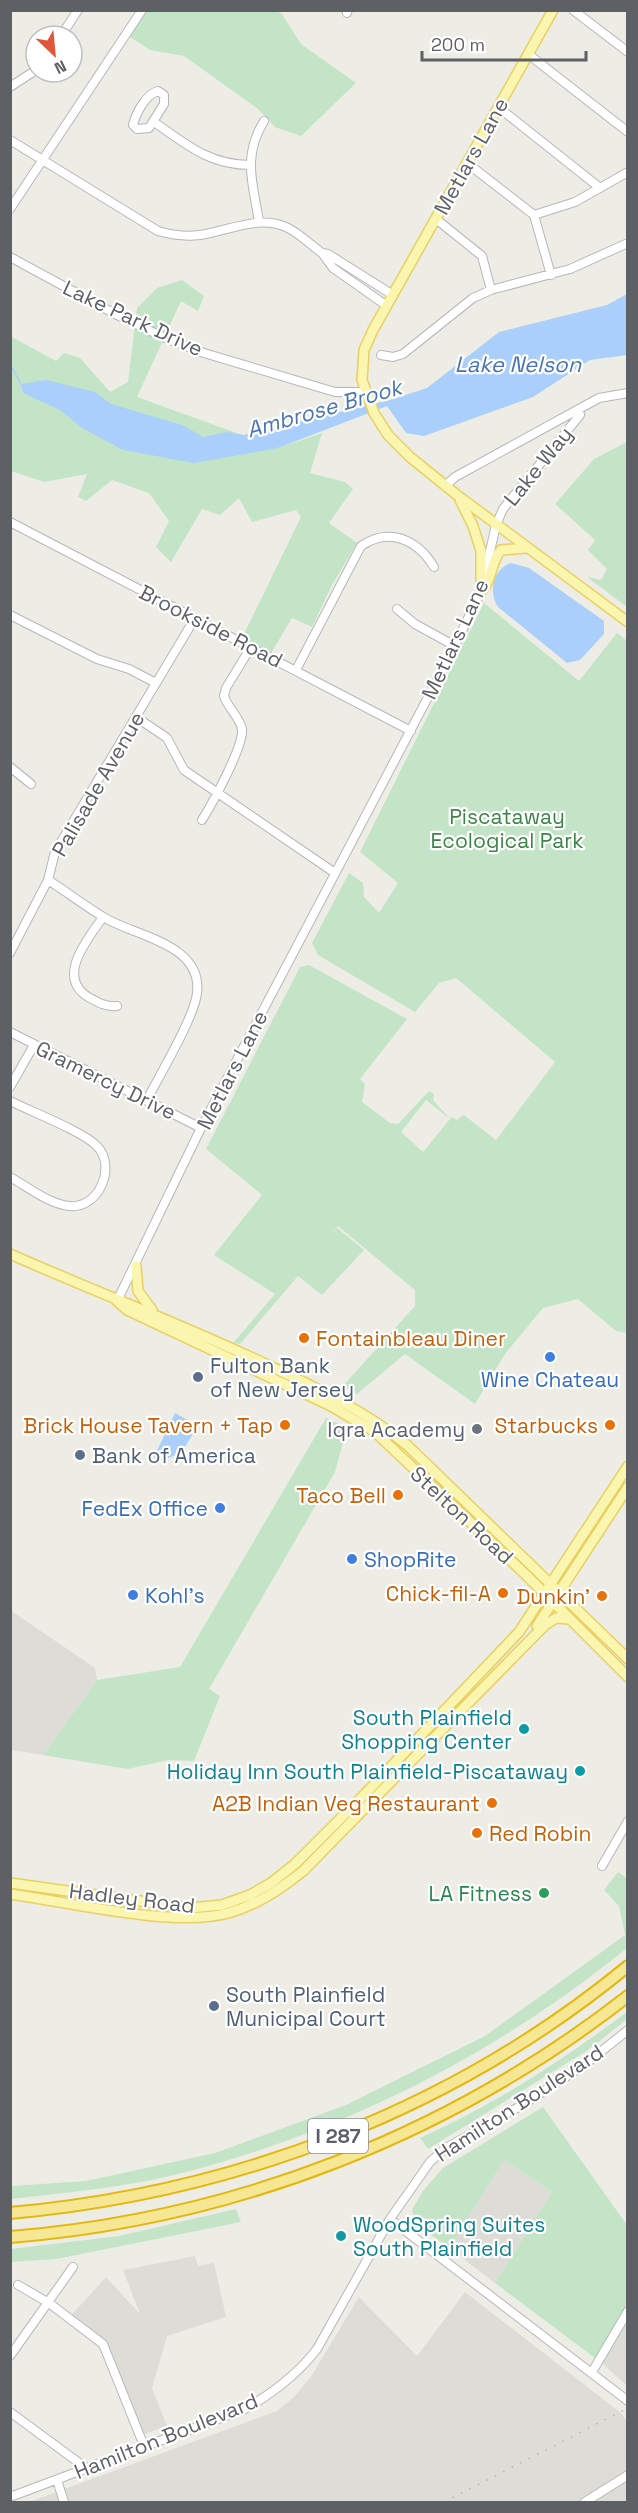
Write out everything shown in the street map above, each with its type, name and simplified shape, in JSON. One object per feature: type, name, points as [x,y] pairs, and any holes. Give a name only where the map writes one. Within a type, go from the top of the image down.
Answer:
[{"type":"highway","name":"I 287","points":[[10,2213],[82,2205],[196,2183],[246,2169],[338,2136],[415,2102],[494,2060],[553,2022],[627,1966]]},
{"type":"highway","name":"I 287","points":[[10,2237],[152,2217],[254,2191],[330,2165],[418,2128],[485,2092],[566,2042],[627,1996]]},
{"type":"main road","name":"Metlars Lane","points":[[496,525],[445,486],[399,446],[374,413],[366,396],[361,372],[364,350],[387,306],[553,10]]},
{"type":"main road","points":[[457,495],[478,538],[481,551],[481,591]]},
{"type":"main road","points":[[496,525],[627,622]]},
{"type":"main road","points":[[481,591],[486,586],[495,557],[501,550],[516,547],[528,549]]},
{"type":"main road","name":"Stelton Road","points":[[10,1254],[117,1301],[130,1303],[156,1313],[339,1400],[382,1425],[407,1445],[627,1659]]},
{"type":"main road","points":[[136,1266],[138,1291],[145,1304],[156,1313]]},
{"type":"main road","name":"Stelton Road","points":[[117,1301],[127,1310],[331,1406],[375,1432],[627,1677]]},
{"type":"main road","name":"Hadley Road","points":[[10,1883],[161,1906],[190,1908],[222,1905],[250,1895],[279,1877],[334,1825],[503,1650],[545,1596],[627,1466]]},
{"type":"main road","name":"Hadley Road","points":[[524,1645],[553,1604],[627,1487]]},
{"type":"main road","name":"Hadley Road","points":[[10,1894],[158,1916],[200,1918],[225,1914],[257,1903],[280,1890],[310,1863],[549,1621],[569,1619]]},
{"type":"main road","points":[[158,1916],[161,1906]]},
{"type":"street","points":[[69,24],[78,10]]},
{"type":"street","points":[[10,209],[142,10]]},
{"type":"street","points":[[573,10],[627,52]]},
{"type":"street","points":[[528,54],[627,132]]},
{"type":"street","points":[[10,87],[24,78]]},
{"type":"street","points":[[158,91],[164,95],[165,102],[154,122],[143,130],[133,125],[149,95],[158,91]]},
{"type":"street","points":[[498,107],[600,188]]},
{"type":"street","points":[[259,222],[250,165],[252,141],[264,120]]},
{"type":"street","points":[[154,122],[213,160],[226,164],[250,165]]},
{"type":"street","points":[[10,140],[158,231],[172,235],[201,235],[259,222],[288,228],[322,253],[393,295]]},
{"type":"street","points":[[467,163],[534,215],[551,275]]},
{"type":"street","points":[[534,215],[575,202],[627,172]]},
{"type":"street","points":[[436,219],[482,256],[491,290]]},
{"type":"street","points":[[381,355],[393,357],[403,354],[460,307],[491,290],[551,275],[605,255],[627,243]]},
{"type":"street","points":[[322,253],[333,268],[387,306]]},
{"type":"street","name":"Lake Park Drive","points":[[10,257],[117,315],[192,348],[334,392],[366,396]]},
{"type":"street","points":[[333,268],[339,261]]},
{"type":"street","points":[[361,289],[368,280]]},
{"type":"street","points":[[445,486],[455,477],[603,396],[627,393]]},
{"type":"street","name":"Lake Way","points":[[496,525],[510,499],[579,415],[579,409]]},
{"type":"street","name":"Brookside Road","points":[[10,522],[411,731]]},
{"type":"street","name":"Metlars Lane","points":[[117,1301],[136,1266],[201,1128],[455,646],[481,591],[496,525]]},
{"type":"street","points":[[296,670],[361,546],[378,537],[400,537],[421,550],[434,567]]},
{"type":"street","points":[[397,609],[415,624],[455,646]]},
{"type":"street","points":[[10,615],[97,659],[129,669],[156,683]]},
{"type":"street","name":"Palisade Avenue","points":[[10,953],[48,880],[55,852],[195,618]]},
{"type":"street","points":[[202,820],[218,794],[242,731],[226,703],[226,688],[251,647]]},
{"type":"street","points":[[136,717],[167,738],[180,766],[334,873]]},
{"type":"street","points":[[10,767],[31,784]]},
{"type":"street","points":[[48,880],[103,917],[164,943],[182,957],[197,978],[195,1003],[147,1100]]},
{"type":"street","points":[[103,917],[77,958],[75,980],[82,993],[104,1006],[117,1006]]},
{"type":"street","name":"Gramercy Drive","points":[[10,1032],[201,1128]]},
{"type":"street","points":[[10,1087],[34,1045]]},
{"type":"street","points":[[10,1101],[92,1142],[104,1156],[107,1167],[97,1193],[90,1200],[74,1206],[57,1203],[10,1178]]},
{"type":"street","points":[[602,1866],[627,1821]]},
{"type":"street","name":"Hamilton Boulevard","points":[[10,2497],[245,2409],[270,2395],[303,2367],[334,2321],[390,2219],[416,2178],[446,2148],[524,2104],[584,2065],[627,2030]]},
{"type":"street","points":[[390,2219],[627,2401]]},
{"type":"street","points":[[10,2356],[74,2267]]},
{"type":"street","points":[[18,2285],[49,2303],[103,2344],[144,2446]]},
{"type":"street","points":[[592,2372],[627,2311]]},
{"type":"street","points":[[10,2412],[86,2469]]},
{"type":"street","points":[[585,2502],[627,2475]]},
{"type":"street","points":[[57,2480],[64,2502]]},
{"type":"shaded area","points":[[10,1610],[95,1668],[97,1680],[43,1755],[11,1750]]},
{"type":"shaded area","points":[[504,2160],[552,2192],[495,2283],[449,2248]]},
{"type":"shaded area","points":[[195,2256],[198,2266],[214,2263],[226,2317],[167,2336],[152,2388],[167,2426],[136,2437],[120,2399],[108,2355],[68,2319],[106,2277],[140,2314],[123,2270]]},
{"type":"shaded area","points":[[465,2292],[621,2413],[627,2422],[627,2502],[29,2502],[277,2411],[295,2396],[312,2375],[359,2297],[417,2356]]},
{"type":"shaded area","points":[[627,2323],[627,2386],[603,2364]]},
{"type":"green space","points":[[146,11],[276,11],[282,14],[301,44],[356,83],[301,136],[275,127],[258,109],[184,56],[150,50],[130,37]]},
{"type":"green space","points":[[182,280],[204,296],[198,311],[181,301],[137,397],[278,448],[322,433],[310,473],[345,482],[353,489],[329,523],[357,543],[332,585],[312,627],[292,618],[271,653],[242,638],[301,517],[296,510],[252,522],[239,498],[220,515],[202,509],[171,562],[156,547],[169,521],[149,493],[112,480],[86,501],[78,497],[87,474],[44,482],[11,471],[10,336],[56,361],[64,353],[80,358],[110,392],[128,382],[137,308],[157,288]]},
{"type":"green space","points":[[627,442],[627,607],[587,577],[601,580],[607,569],[588,550],[595,540],[555,504],[594,459]]},
{"type":"green space","name":"Piscataway Ecological Park","points":[[484,603],[579,681],[617,633],[627,641],[627,1333],[616,1331],[578,1299],[543,1308],[505,1354],[475,1404],[405,1354],[357,1394],[342,1387],[415,1306],[415,1290],[338,1226],[330,1235],[337,1228],[364,1250],[322,1295],[298,1276],[240,1344],[233,1343],[275,1294],[214,1255],[262,1195],[206,1149],[300,967],[309,965],[407,1019],[360,1079],[365,1084],[362,1102],[390,1123],[398,1124],[429,1091],[434,1094],[433,1100],[450,1119],[452,1117],[457,1120],[464,1115],[496,1140],[555,1062],[456,978],[439,983],[415,1012],[318,955],[312,943],[349,873],[363,883],[364,897],[379,913],[398,883],[360,852]],"holes":[[[426,1100],[450,1119],[423,1152],[401,1132]]]},
{"type":"green space","points":[[326,1418],[347,1428],[335,1472],[209,1689],[220,1696],[194,1761],[168,1760],[128,1769],[43,1755],[97,1680],[180,1667]]},
{"type":"green space","points":[[618,1872],[627,1878],[627,1948],[577,1986],[474,2054],[365,2109],[250,2153],[168,2177],[11,2199],[11,2186],[86,2181],[215,2153],[346,2105],[485,2036],[625,1935],[619,1906],[604,1890]]},
{"type":"green space","points":[[627,2012],[627,2019],[588,2050],[428,2149],[420,2138],[475,2111],[527,2081]]},
{"type":"green space","points":[[543,2107],[627,2225],[627,2323],[603,2364],[495,2283],[552,2192],[504,2160],[449,2248],[417,2224],[412,2210],[423,2191],[443,2168]]},
{"type":"green space","points":[[236,2209],[241,2222],[56,2259],[11,2262],[11,2249],[119,2236]]},
{"type":"water","name":"Lake Nelson","points":[[627,294],[627,355],[590,360],[533,397],[424,436],[406,433],[387,406],[278,448],[194,463],[123,450],[82,428],[60,410],[23,393],[21,384],[46,380],[95,392],[111,404],[182,425],[203,437],[227,432],[244,435],[390,400],[427,388],[499,332],[607,305]]},
{"type":"water","points":[[511,563],[529,568],[604,621],[604,634],[580,660],[567,663],[498,607],[493,595],[494,582],[500,570]]},
{"type":"water","points":[[175,1413],[198,1426],[181,1453],[158,1462],[154,1457]]},
{"type":"waterway","name":"Ambrose Brook","points":[[10,364],[21,384]]},
{"type":"railway","points":[[444,2502],[628,2408]]},
{"type":"place","name":"Fontainbleau Diner","points":[[304,1338]]},
{"type":"place","name":"Wine Chateau","points":[[550,1357]]},
{"type":"place","name":"Fulton Bank of New Jersey","points":[[198,1377]]},
{"type":"place","name":"Brick House Tavern + Tap","points":[[285,1425]]},
{"type":"place","name":"Starbucks","points":[[610,1425]]},
{"type":"place","name":"Iqra Academy","points":[[477,1429]]},
{"type":"place","name":"Bank of America","points":[[80,1455]]},
{"type":"place","name":"Taco Bell","points":[[398,1495]]},
{"type":"place","name":"FedEx Office","points":[[220,1508]]},
{"type":"place","name":"ShopRite","points":[[352,1559]]},
{"type":"place","name":"Chick-fil-A","points":[[503,1593]]},
{"type":"place","name":"Kohl's","points":[[133,1595]]},
{"type":"place","name":"Dunkin'","points":[[602,1596]]},
{"type":"place","name":"South Plainfield Shopping Center","points":[[524,1729]]},
{"type":"place","name":"Holiday Inn South Plainfield-Piscataway","points":[[580,1771]]},
{"type":"place","name":"A2B Indian Veg Restaurant","points":[[492,1803]]},
{"type":"place","name":"Red Robin","points":[[477,1833]]},
{"type":"place","name":"LA Fitness","points":[[544,1893]]},
{"type":"place","name":"South Plainfield Municipal Court","points":[[214,2006]]},
{"type":"place","name":"WoodSpring Suites South Plainfield","points":[[341,2236]]}]
